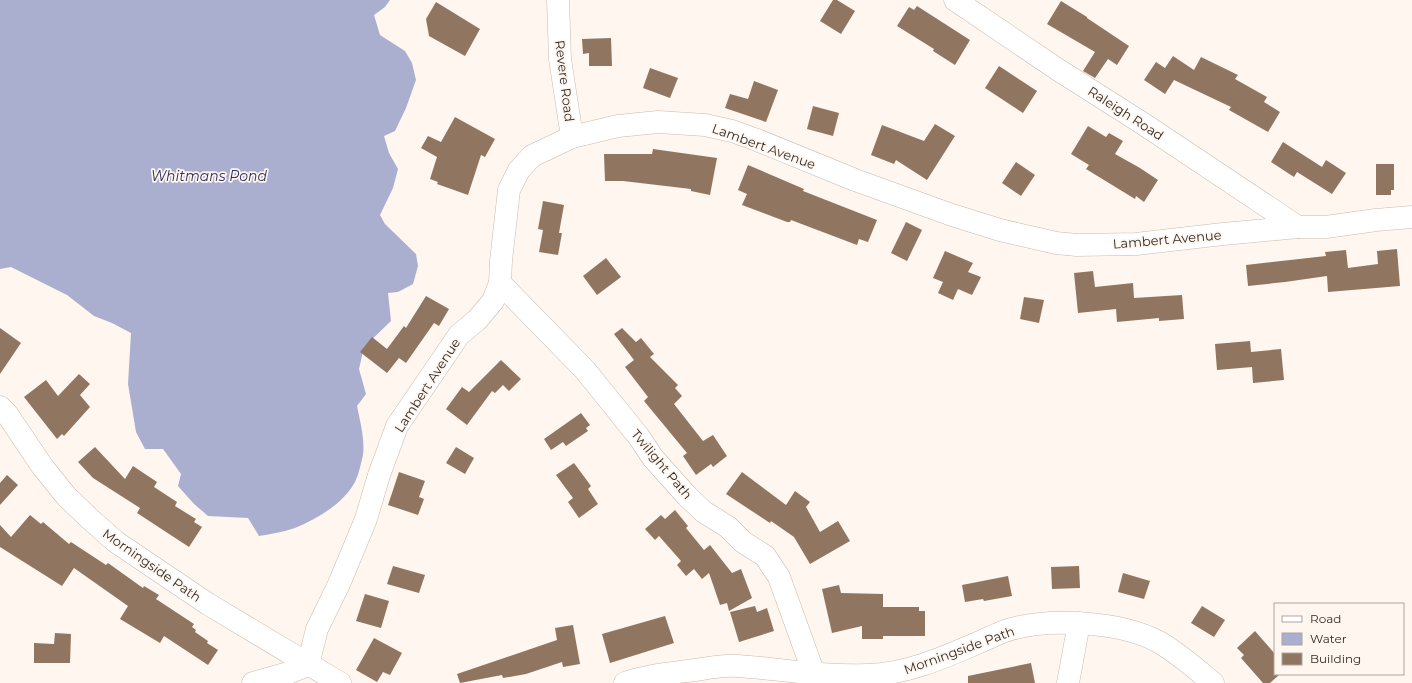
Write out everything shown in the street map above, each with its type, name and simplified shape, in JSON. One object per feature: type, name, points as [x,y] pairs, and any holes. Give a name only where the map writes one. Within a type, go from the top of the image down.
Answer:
[{"type":"street","name":"Revere Road","points":[[558,0],[560,59],[572,137]]},
{"type":"street","name":"Raleigh Road","points":[[955,0],[1057,69],[1142,122],[1298,227]]},
{"type":"street","name":"Lambert Avenue","points":[[308,664],[317,629],[328,603],[339,584],[366,519],[379,475],[397,426],[459,335],[477,320],[493,301],[500,282],[509,190],[519,170],[532,156],[572,137],[618,126],[658,122],[706,124],[732,131],[855,180],[952,215],[1000,230],[1056,243],[1077,245],[1136,244],[1298,227],[1326,227],[1412,217]]},
{"type":"street","name":"Twilight Path","points":[[500,282],[585,370],[639,437],[653,458],[687,496],[704,512],[728,527],[743,542],[765,556],[779,577],[814,674]]},
{"type":"street","name":"Morningside Path","points":[[0,407],[7,414],[42,466],[66,496],[116,542],[208,604],[340,683]]},
{"type":"street","name":"Morningside Path","points":[[625,683],[637,679],[693,677],[736,666],[814,674],[868,675],[900,672],[923,665],[1006,631],[1045,624],[1078,623],[1128,630],[1158,642],[1185,659],[1213,683]]},
{"type":"street","points":[[1068,683],[1078,623]]},
{"type":"street","points":[[253,683],[288,673],[308,664]]},
{"type":"water","name":"Whitmans Pond","points":[[0,0],[390,0],[385,7],[374,15],[380,35],[405,51],[412,63],[416,80],[406,108],[395,131],[384,136],[389,153],[398,169],[393,188],[380,215],[385,224],[416,254],[418,266],[413,284],[398,292],[388,293],[391,321],[364,347],[359,369],[366,394],[357,406],[362,430],[363,455],[355,482],[344,497],[329,510],[295,528],[259,536],[248,518],[208,516],[194,504],[178,486],[181,474],[163,449],[145,449],[136,432],[128,384],[131,333],[94,316],[67,295],[11,267],[0,269]]},
{"type":"building","points":[[833,0],[837,0],[855,11],[841,34],[820,21]]},
{"type":"building","points":[[1061,1],[1129,46],[1117,65],[1108,59],[1095,78],[1083,71],[1095,52],[1047,24]]},
{"type":"building","points":[[436,2],[480,29],[465,56],[429,36],[426,19]]},
{"type":"building","points":[[917,6],[970,40],[955,65],[933,51],[934,49],[897,26],[909,7],[914,10]]},
{"type":"building","points":[[611,38],[612,66],[589,66],[589,53],[583,54],[582,39]]},
{"type":"building","points":[[1173,56],[1194,70],[1201,57],[1238,75],[1235,79],[1267,97],[1264,102],[1280,112],[1268,132],[1229,110],[1231,107],[1174,80],[1165,94],[1144,80],[1156,62],[1165,68]]},
{"type":"building","points":[[999,66],[1037,91],[1023,113],[985,88]]},
{"type":"building","points":[[650,68],[678,78],[670,98],[643,88]]},
{"type":"building","points":[[754,81],[778,90],[766,122],[725,108],[730,94],[748,99]]},
{"type":"building","points":[[813,106],[839,113],[833,136],[807,129]]},
{"type":"building","points":[[455,117],[495,139],[485,157],[481,155],[468,195],[437,184],[438,182],[430,179],[437,157],[421,148],[428,136],[441,142]]},
{"type":"building","points":[[935,124],[955,136],[927,180],[896,160],[894,164],[871,155],[882,125],[924,141]]},
{"type":"building","points":[[1088,126],[1106,137],[1109,133],[1123,141],[1115,154],[1158,180],[1144,202],[1136,196],[1135,199],[1086,169],[1089,165],[1071,154]]},
{"type":"building","points":[[1283,142],[1322,167],[1326,160],[1346,173],[1332,194],[1297,172],[1294,177],[1271,162]]},
{"type":"building","points":[[653,149],[717,158],[710,195],[691,191],[691,189],[623,181],[605,181],[604,154],[652,154]]},
{"type":"building","points":[[1016,162],[1035,175],[1021,196],[1002,183]]},
{"type":"building","points":[[1376,164],[1394,164],[1394,190],[1391,190],[1391,195],[1376,195]]},
{"type":"building","points":[[748,165],[804,189],[803,191],[877,220],[868,242],[859,239],[857,245],[791,220],[790,222],[787,222],[742,205],[747,194],[738,190]]},
{"type":"building","points":[[543,201],[564,205],[559,233],[562,233],[558,255],[539,252],[543,230],[538,229]]},
{"type":"building","points":[[906,222],[922,230],[907,261],[891,253]]},
{"type":"building","points":[[1397,249],[1400,286],[1328,292],[1327,276],[1248,286],[1246,265],[1326,256],[1325,252],[1346,250],[1348,268],[1378,264],[1377,251]]},
{"type":"building","points":[[945,251],[973,263],[968,272],[981,277],[972,295],[958,289],[953,300],[938,293],[943,282],[933,278]]},
{"type":"building","points":[[606,258],[621,277],[597,295],[583,276]]},
{"type":"building","points":[[1093,271],[1095,287],[1133,283],[1134,298],[1182,295],[1184,319],[1159,321],[1159,318],[1117,322],[1116,309],[1078,313],[1074,273]]},
{"type":"building","points":[[426,296],[449,309],[439,326],[434,323],[406,363],[399,358],[387,373],[360,352],[372,337],[387,349],[404,326],[406,328]]},
{"type":"building","points":[[1024,297],[1044,300],[1039,323],[1020,319]]},
{"type":"building","points":[[0,328],[21,343],[0,374]]},
{"type":"building","points":[[622,328],[636,342],[641,338],[654,354],[650,357],[678,385],[675,388],[682,396],[674,404],[703,441],[713,435],[727,456],[713,467],[711,464],[696,475],[683,456],[687,453],[644,401],[648,397],[625,367],[634,360],[614,334]]},
{"type":"building","points":[[1250,341],[1251,352],[1281,349],[1284,380],[1253,383],[1252,367],[1217,370],[1215,344]]},
{"type":"building","points":[[501,360],[521,379],[509,391],[503,385],[495,393],[492,391],[467,425],[446,409],[462,387],[469,392]]},
{"type":"building","points":[[79,374],[90,384],[80,395],[90,407],[64,436],[62,434],[57,439],[24,397],[46,380],[58,396]]},
{"type":"building","points":[[581,413],[590,425],[586,428],[588,431],[566,446],[563,442],[551,450],[544,439]]},
{"type":"building","points":[[95,447],[125,479],[133,466],[157,482],[154,487],[177,502],[175,506],[196,519],[194,522],[202,527],[189,547],[137,513],[140,508],[93,478],[78,462]]},
{"type":"building","points":[[456,447],[474,458],[465,474],[446,463]]},
{"type":"building","points":[[574,463],[591,486],[588,489],[598,504],[579,518],[568,502],[573,498],[556,475]]},
{"type":"building","points":[[399,472],[425,481],[419,497],[424,499],[418,515],[388,505]]},
{"type":"building","points":[[742,472],[786,505],[795,491],[810,502],[806,507],[820,532],[838,521],[850,541],[810,564],[794,537],[771,521],[770,523],[726,494]]},
{"type":"building","points":[[7,475],[18,485],[0,505],[0,483]]},
{"type":"building","points":[[675,510],[688,526],[686,528],[704,550],[710,545],[732,573],[741,569],[752,598],[729,611],[727,603],[720,605],[709,573],[702,579],[694,569],[686,576],[677,565],[681,561],[659,536],[655,540],[645,529],[661,515],[665,519]]},
{"type":"building","points":[[30,515],[41,524],[43,522],[69,544],[71,542],[106,565],[108,563],[143,588],[144,586],[159,595],[156,599],[194,624],[192,627],[196,630],[195,632],[208,641],[207,643],[218,650],[208,665],[164,636],[160,643],[120,619],[128,606],[74,568],[62,586],[0,547],[0,525],[11,537]]},
{"type":"building","points":[[393,566],[425,575],[419,593],[387,584]]},
{"type":"building","points":[[1079,566],[1080,588],[1052,589],[1051,567]]},
{"type":"building","points":[[1123,573],[1150,581],[1144,599],[1118,592]]},
{"type":"building","points":[[1008,576],[1012,596],[984,601],[983,599],[965,602],[962,585]]},
{"type":"building","points":[[839,585],[841,593],[883,594],[883,607],[919,607],[919,611],[925,611],[925,636],[883,636],[883,639],[862,639],[862,626],[832,633],[822,589]]},
{"type":"building","points":[[365,594],[389,601],[381,628],[356,621]]},
{"type":"building","points":[[755,606],[757,612],[767,608],[774,631],[739,642],[730,612]]},
{"type":"building","points":[[1202,606],[1225,620],[1214,637],[1191,623]]},
{"type":"building","points":[[665,616],[674,643],[610,663],[602,634]]},
{"type":"building","points":[[573,625],[580,664],[563,667],[562,662],[526,674],[503,678],[502,675],[460,683],[457,674],[557,640],[555,628]]},
{"type":"building","points":[[1255,631],[1274,653],[1274,675],[1279,675],[1270,683],[1263,683],[1241,658],[1244,655],[1237,648]]},
{"type":"building","points":[[55,633],[71,634],[70,663],[34,663],[34,643],[54,644]]},
{"type":"building","points":[[374,638],[402,653],[390,675],[383,672],[377,682],[356,670]]},
{"type":"building","points":[[1031,663],[1035,683],[968,683],[968,676]]}]
